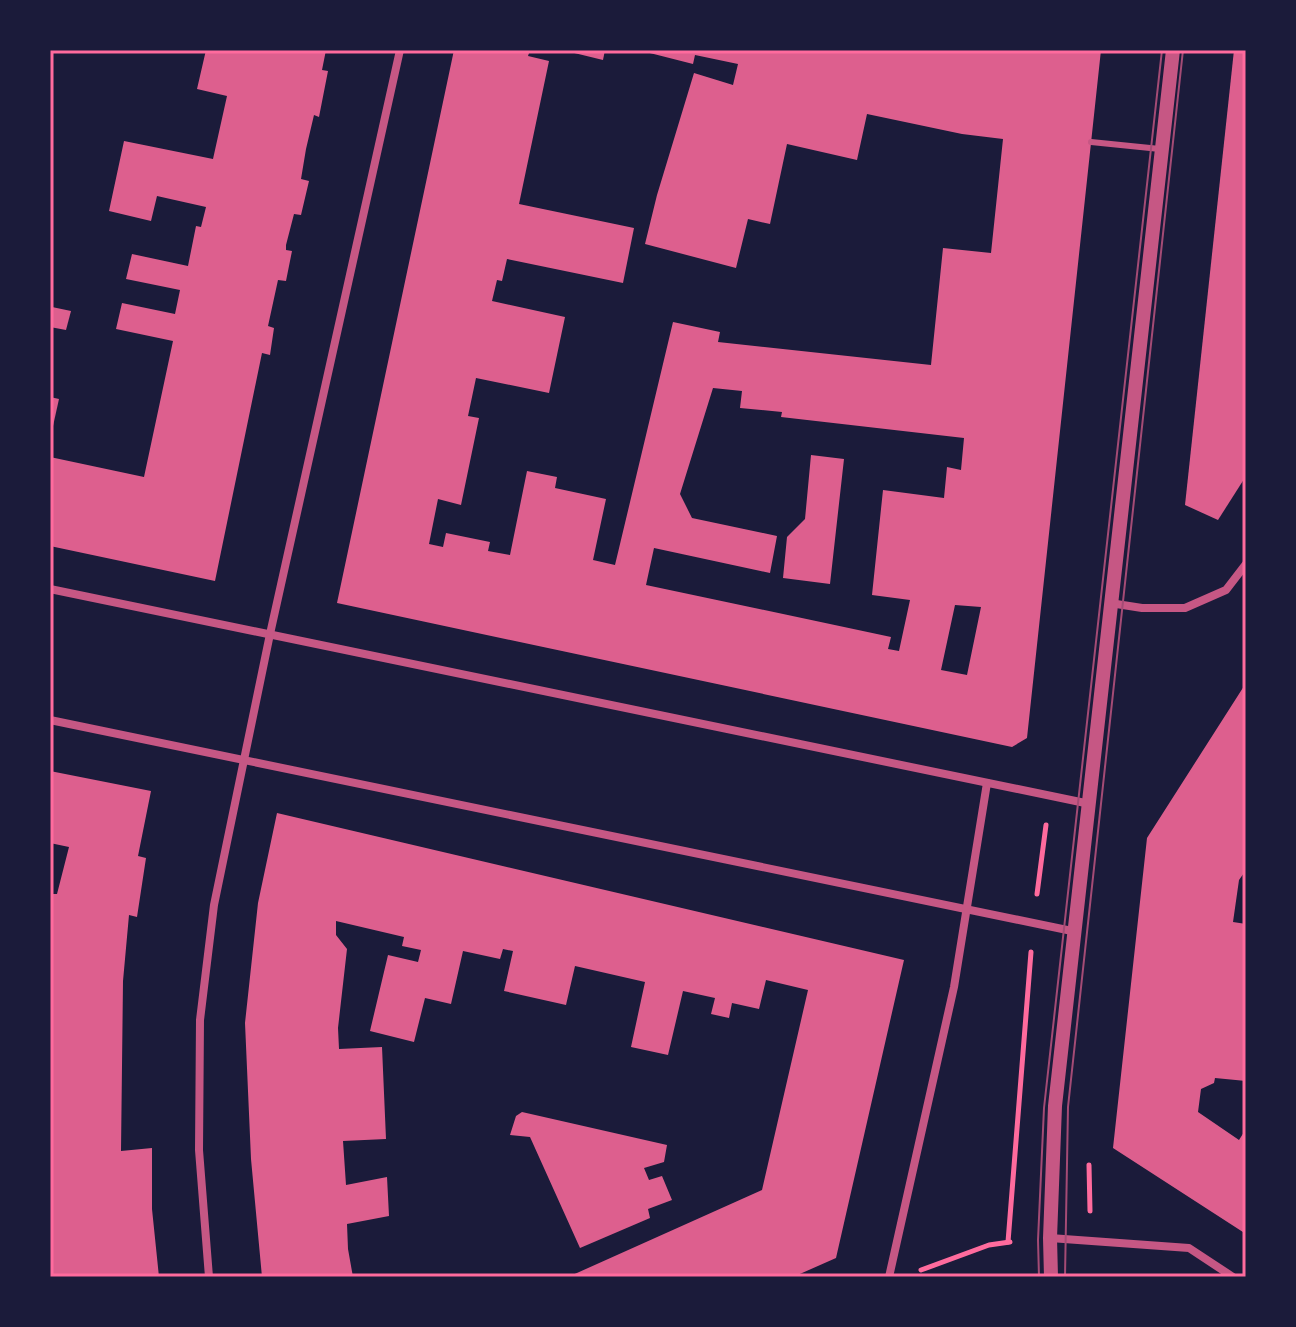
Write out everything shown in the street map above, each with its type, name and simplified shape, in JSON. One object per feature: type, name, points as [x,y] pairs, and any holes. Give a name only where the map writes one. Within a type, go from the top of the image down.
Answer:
[{"type":"street","points":[[209,1277],[199,1150],[200,1020],[214,905],[270,634],[400,50]]},
{"type":"street","points":[[1051,1277],[1055,1106],[1072,931],[1090,804],[1173,50]]},
{"type":"street","points":[[1110,603],[1142,608],[1185,608],[1226,590],[1246,564]]},
{"type":"street","points":[[50,589],[1090,804]]},
{"type":"street","points":[[50,720],[1072,931]]},
{"type":"street","points":[[889,1277],[954,987],[987,783]]},
{"type":"street","points":[[1050,1238],[1189,1248],[1233,1277]]},
{"type":"lane","points":[[1091,142],[1160,149]]},
{"type":"path","points":[[1008,1242],[1034,922],[1049,796]]},
{"type":"path","points":[[916,1272],[989,1245],[1050,1238]]},
{"type":"building","points":[[206,50],[235,53],[236,50],[326,50],[322,70],[328,71],[319,117],[314,115],[306,149],[301,179],[309,181],[301,215],[294,214],[286,245],[286,250],[292,251],[286,281],[278,280],[268,326],[274,328],[270,355],[262,353],[215,581],[50,546],[50,457],[144,477],[173,341],[116,329],[122,303],[175,314],[180,290],[126,279],[132,254],[188,266],[196,226],[201,227],[206,207],[157,196],[151,221],[109,211],[124,141],[213,159],[227,96],[197,89]]},
{"type":"building","points":[[454,50],[530,50],[528,56],[549,61],[519,204],[634,228],[623,283],[507,259],[502,281],[497,280],[492,301],[565,317],[549,393],[476,378],[468,416],[479,418],[461,505],[438,499],[429,544],[443,547],[446,533],[490,542],[488,551],[510,555],[527,471],[557,477],[555,488],[606,499],[593,560],[615,565],[673,322],[720,332],[718,342],[931,365],[943,248],[991,253],[1003,139],[962,134],[867,114],[857,160],[787,144],[770,224],[748,219],[736,268],[645,244],[694,73],[733,85],[738,64],[695,55],[693,64],[638,50],[1101,50],[1027,738],[1012,747],[337,603]],"holes":[[[713,388],[742,391],[740,408],[782,412],[781,417],[964,438],[961,470],[947,467],[944,498],[883,490],[872,595],[910,600],[899,651],[888,649],[891,637],[646,585],[654,548],[770,573],[777,536],[692,518],[680,494]],[[955,605],[981,607],[967,675],[941,670]]]},
{"type":"building","points":[[562,50],[605,50],[603,60]]},
{"type":"building","points":[[1234,50],[1246,50],[1246,476],[1218,520],[1185,505]]},
{"type":"building","points":[[52,307],[71,311],[66,330],[50,327]]},
{"type":"building","points":[[50,397],[59,399],[51,435],[50,435]]},
{"type":"building","points":[[811,455],[844,459],[830,584],[783,578],[787,537],[805,519]]},
{"type":"building","points":[[1246,683],[1246,870],[1239,880],[1233,922],[1246,924],[1246,1081],[1215,1078],[1214,1083],[1201,1089],[1198,1112],[1239,1140],[1246,1129],[1246,1234],[1113,1148],[1147,838]]},
{"type":"building","points":[[50,771],[151,791],[138,856],[146,858],[137,917],[129,915],[123,981],[121,1151],[152,1148],[152,1209],[159,1277],[50,1277],[50,894],[57,894],[69,847],[50,843]]},
{"type":"building","points":[[277,813],[904,960],[836,1258],[793,1277],[568,1277],[762,1190],[808,990],[766,980],[759,1009],[732,1003],[729,1018],[711,1014],[715,998],[683,991],[668,1055],[631,1047],[645,982],[575,966],[566,1005],[504,991],[513,951],[503,949],[500,959],[463,951],[451,1004],[425,998],[414,1042],[370,1031],[388,955],[418,962],[421,950],[402,946],[404,937],[336,921],[336,935],[347,949],[338,1028],[339,1049],[382,1047],[386,1139],[343,1141],[346,1185],[387,1177],[389,1216],[347,1224],[353,1277],[262,1277],[251,1159],[245,1023],[258,903]]},
{"type":"building","points":[[522,1112],[667,1145],[664,1162],[644,1168],[649,1180],[662,1176],[672,1200],[648,1209],[650,1218],[580,1248],[530,1137],[510,1135],[516,1116]]},
{"type":"tram line","points":[[1039,1277],[1044,1108],[1162,50]]},
{"type":"tram line","points":[[1065,1277],[1068,1107],[1183,50]]}]
